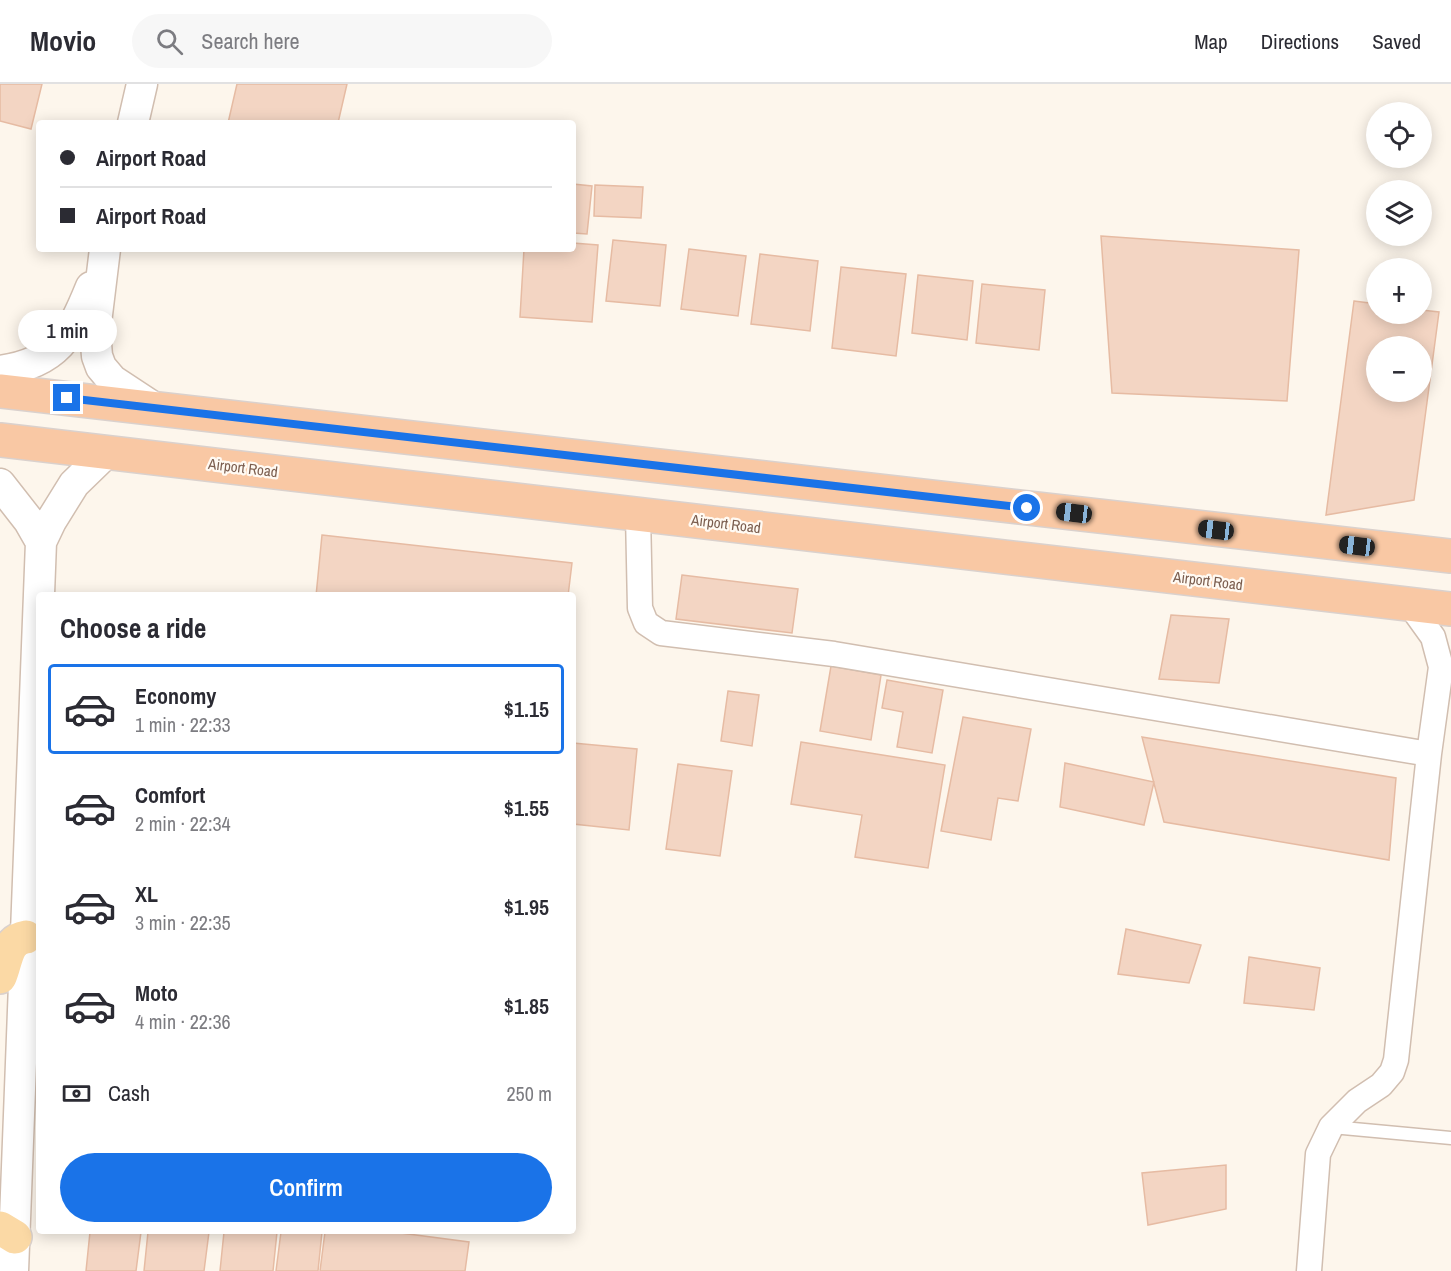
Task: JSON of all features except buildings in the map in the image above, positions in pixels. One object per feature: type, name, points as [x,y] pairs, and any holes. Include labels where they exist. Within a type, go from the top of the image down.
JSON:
[{"type":"highway","points":[[0,391],[1451,556]]},
{"type":"highway","name":"Airport Road","points":[[0,440],[1451,609]]},
{"type":"main road","points":[[0,977],[12,943],[19,938],[26,937]]},
{"type":"street","points":[[134,120],[142,84]]},
{"type":"street","points":[[0,371],[27,365],[40,359],[55,349],[67,336],[77,321],[104,253]]},
{"type":"street","points":[[104,253],[95,331],[97,356],[101,367],[112,380],[156,409]]},
{"type":"street","points":[[39,592],[41,542],[56,511],[74,484],[107,452]]},
{"type":"street","points":[[0,484],[29,521],[41,542]]},
{"type":"street","points":[[638,514],[640,608],[646,623],[661,633],[834,654],[1429,754]]},
{"type":"street","points":[[1309,1271],[1318,1154],[1331,1127],[1357,1101],[1381,1085],[1392,1072],[1396,1060],[1429,754],[1446,660],[1410,605]]},
{"type":"street","points":[[13,1271],[8,1233],[26,937],[36,674]]},
{"type":"lane","points":[[1331,1127],[1451,1138]]},
{"type":"route","points":[[67,398],[1027,508]]}]
